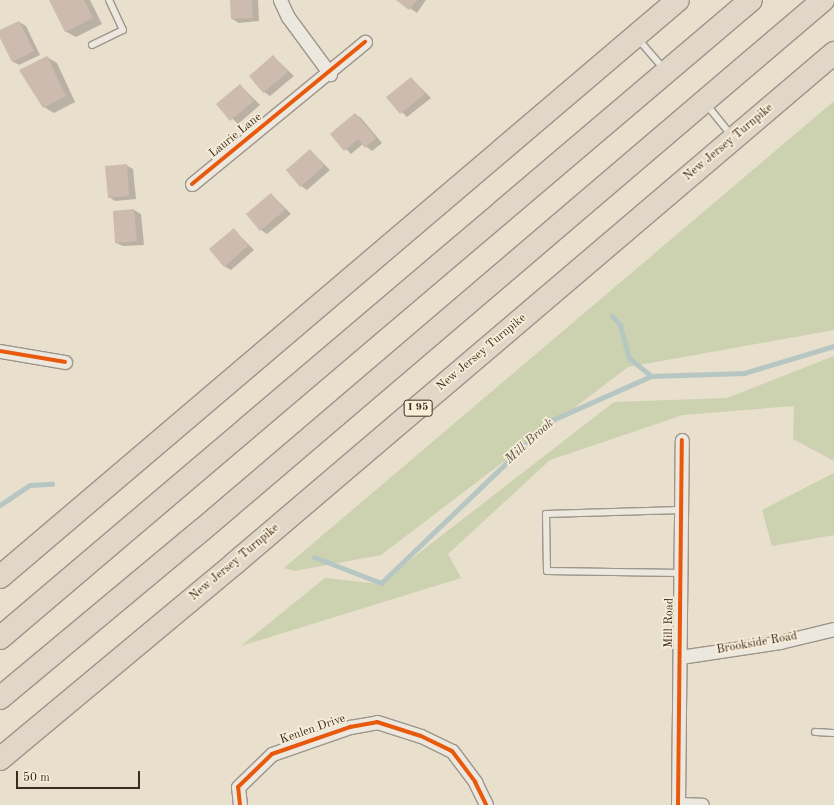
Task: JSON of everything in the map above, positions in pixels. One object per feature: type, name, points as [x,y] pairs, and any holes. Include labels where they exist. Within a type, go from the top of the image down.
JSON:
[{"type":"highway","points":[[0,577],[678,0]]},
{"type":"highway","points":[[0,638],[751,0]]},
{"type":"highway","points":[[0,698],[203,529],[823,0]]},
{"type":"highway","name":"New Jersey Turnpike","points":[[0,759],[108,672],[834,53]]},
{"type":"street","points":[[280,0],[288,17],[330,74]]},
{"type":"street","name":"Laurie Lane","points":[[192,184],[330,74],[365,42]]},
{"type":"street","points":[[0,351],[65,362]]},
{"type":"street","name":"Mill Road","points":[[678,804],[682,440]]},
{"type":"street","name":"Brookside Road","points":[[680,657],[780,642],[834,630]]},
{"type":"street","name":"Kenlen Drive","points":[[240,805],[238,787],[272,754],[350,727],[377,722],[421,736],[452,751],[475,782],[486,805]]},
{"type":"street","points":[[678,804],[702,805]]},
{"type":"lane","points":[[92,45],[123,30],[109,0]]},
{"type":"lane","points":[[636,36],[666,72]]},
{"type":"lane","points":[[704,102],[734,138]]},
{"type":"lane","points":[[681,510],[546,514],[547,571],[681,573]]},
{"type":"lane","points":[[815,732],[834,733]]},
{"type":"green space","points":[[834,101],[834,330],[628,367],[381,555],[294,571],[284,568]]},
{"type":"green space","points":[[834,356],[834,461],[793,439],[794,406],[683,415],[550,460],[448,554],[461,578],[241,646],[325,578],[379,584],[614,402],[727,398]]},
{"type":"green space","points":[[834,473],[834,535],[772,546],[762,510]]},
{"type":"building","points":[[49,0],[84,0],[93,18],[65,32]]},
{"type":"building","points":[[230,0],[252,0],[253,18],[231,19]]},
{"type":"building","points":[[396,0],[417,0],[409,10]]},
{"type":"building","points":[[19,21],[34,51],[12,62],[0,38],[0,30]]},
{"type":"building","points":[[273,55],[288,72],[263,93],[249,76]]},
{"type":"building","points":[[47,56],[66,96],[43,108],[19,70]]},
{"type":"building","points":[[411,77],[425,94],[400,114],[386,97]]},
{"type":"building","points":[[240,84],[254,101],[230,121],[216,104]]},
{"type":"building","points":[[355,113],[376,138],[365,148],[358,139],[344,151],[330,134]]},
{"type":"building","points":[[310,149],[324,166],[300,187],[286,170]]},
{"type":"building","points":[[127,164],[129,196],[108,198],[105,166]]},
{"type":"building","points":[[271,193],[285,210],[260,231],[246,214]]},
{"type":"building","points":[[134,209],[137,241],[115,243],[113,211]]},
{"type":"building","points":[[234,228],[248,246],[224,267],[209,249]]},
{"type":"waterway","points":[[612,316],[620,325],[629,358],[651,376]]},
{"type":"waterway","name":"Mill Brook","points":[[314,557],[381,583],[550,421],[651,376],[744,373],[834,346]]},
{"type":"waterway","name":"Mill Brook","points":[[0,505],[30,485],[52,484]]},
{"type":"cycle path","points":[[192,184],[365,42]]},
{"type":"cycle path","points":[[0,351],[65,362]]},
{"type":"cycle path","points":[[678,805],[682,440]]},
{"type":"cycle path","points":[[240,805],[238,787],[272,754],[350,727],[377,722],[421,736],[452,751],[475,782],[486,805]]}]
